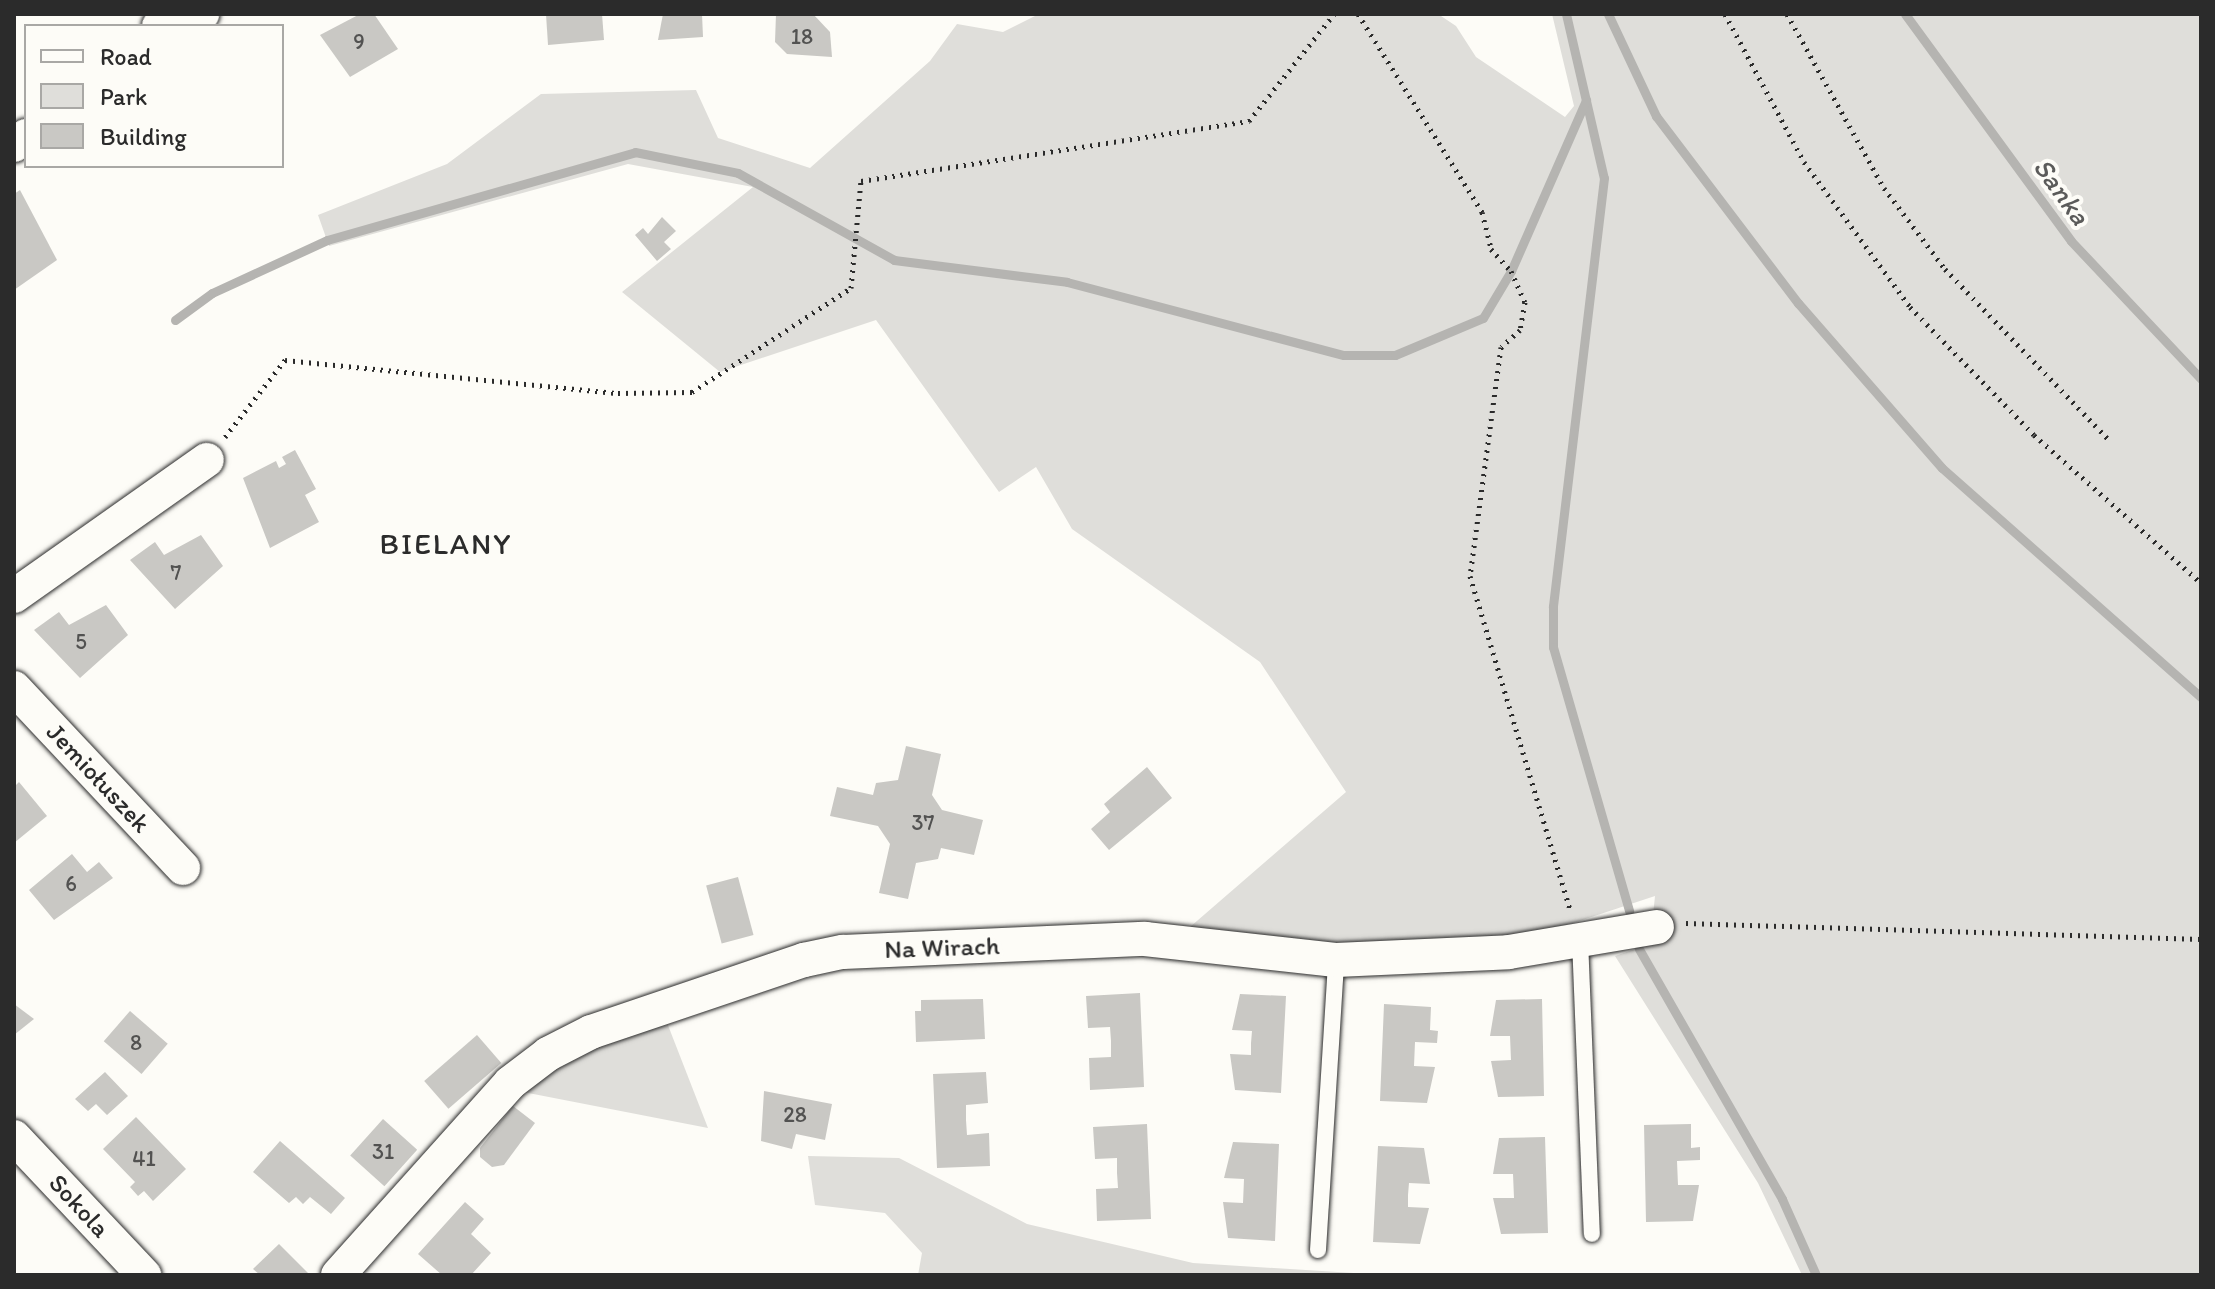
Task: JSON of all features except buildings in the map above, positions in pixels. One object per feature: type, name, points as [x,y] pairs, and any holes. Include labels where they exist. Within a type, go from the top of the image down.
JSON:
[{"type":"street","points":[[159,21],[202,14]]},
{"type":"street","points":[[14,596],[207,460]]},
{"type":"street","name":"Jemiołuszek","points":[[14,688],[183,868]]},
{"type":"street","name":"Na Wirach","points":[[352,1271],[510,1083],[548,1054],[591,1032],[804,960],[843,952],[1145,939],[1336,960],[1509,952],[1657,927]]},
{"type":"street","name":"Sokola","points":[[14,1137],[144,1275]]},
{"type":"lane","points":[[1580,940],[1592,1234]]},
{"type":"lane","points":[[1318,1250],[1336,960]]},
{"type":"path","points":[[207,460],[285,360],[618,393],[692,392],[851,288],[861,181],[1249,121],[1334,14]]},
{"type":"path","points":[[1358,14],[1482,212],[1491,249],[1525,302],[1520,330],[1501,347],[1470,576],[1580,940]]},
{"type":"path","points":[[1725,14],[1804,162],[1910,307],[2034,435],[2201,583]]},
{"type":"path","points":[[1787,14],[1884,188],[1927,246],[2108,439]]},
{"type":"path","points":[[1657,927],[1715,919],[2201,939]]},
{"type":"green space","points":[[1039,14],[1438,14],[1456,26],[1476,57],[1565,117],[1574,106],[1552,14],[2201,14],[2201,1275],[1802,1275],[1758,1183],[1615,956],[1650,944],[1655,896],[1507,945],[1360,948],[1190,927],[1346,792],[1260,662],[1072,529],[1036,467],[999,492],[876,320],[720,372],[622,292],[753,187],[628,164],[329,246],[318,215],[447,164],[541,94],[696,90],[718,138],[810,168],[930,61],[957,24],[1003,32]]},
{"type":"green space","points":[[664,1015],[708,1128],[518,1091],[553,1062]]},
{"type":"green space","points":[[808,1156],[899,1158],[1027,1224],[1193,1263],[1386,1275],[918,1275],[922,1253],[885,1213],[815,1205]]},
{"type":"waterway","points":[[1566,14],[1604,178],[1553,607],[1553,647],[1629,911]]},
{"type":"waterway","points":[[1608,14],[1656,116],[1798,303],[1942,468],[2201,697]]},
{"type":"waterway","name":"Sanka","points":[[1905,14],[2071,241],[2201,379]]},
{"type":"waterway","points":[[175,320],[212,293],[327,240],[635,152],[738,173],[894,260],[1067,282],[1344,355],[1395,355],[1483,318],[1511,271],[1586,100]]},
{"type":"waterway","points":[[1639,949],[1782,1199],[1816,1275]]},
{"type":"district","name":"BIELANY","points":[[446,544]]}]
